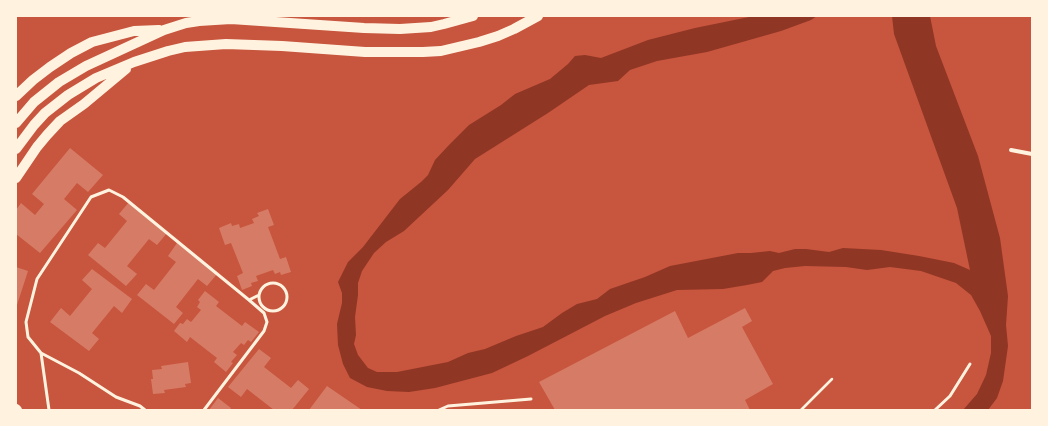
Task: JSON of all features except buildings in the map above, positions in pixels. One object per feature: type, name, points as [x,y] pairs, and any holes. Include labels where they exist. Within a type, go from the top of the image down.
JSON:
[{"type":"main road","points":[[16,123],[34,102],[59,82],[86,66],[175,26],[199,21],[231,19],[400,29],[431,27],[473,16]]},
{"type":"main road","points":[[16,149],[38,121],[68,95],[96,78],[134,62],[162,53],[185,48],[226,44],[282,46],[365,52],[423,52],[479,42],[514,29],[538,16]]},
{"type":"main road","points":[[16,96],[50,67],[71,53],[92,42],[134,31],[164,30]]},
{"type":"main road","points":[[16,178],[37,147],[60,121],[84,104],[134,62]]},
{"type":"street","points":[[1011,150],[1032,154]]},
{"type":"lane","points":[[146,410],[140,406],[116,397],[79,373],[41,353],[28,337],[26,322],[37,279],[91,197],[109,190],[123,197],[264,313],[267,322],[264,331],[204,410]]},
{"type":"lane","points":[[268,284],[279,284],[286,292],[287,298],[285,303],[282,308],[277,311],[266,309],[261,305],[259,300],[260,290],[268,284]]},
{"type":"lane","points":[[249,300],[259,295]]},
{"type":"lane","points":[[264,313],[266,309]]},
{"type":"lane","points":[[41,353],[49,410]]},
{"type":"lane","points":[[935,410],[950,396],[970,364]]},
{"type":"lane","points":[[439,410],[448,406],[531,398]]},
{"type":"path","points":[[801,410],[832,379]]},
{"type":"shaded area","points":[[754,16],[817,16],[811,20],[781,31],[707,52],[657,61],[630,70],[618,81],[589,85],[475,159],[448,190],[404,231],[386,242],[374,253],[362,271],[358,283],[355,317],[356,335],[354,344],[358,355],[368,368],[377,372],[397,372],[448,362],[468,353],[485,349],[543,327],[577,304],[597,299],[610,289],[645,277],[670,266],[738,253],[770,251],[779,253],[795,249],[829,252],[843,248],[881,250],[954,263],[970,270],[957,208],[894,34],[892,16],[930,16],[936,46],[978,156],[1000,238],[1008,296],[1006,325],[1008,346],[1003,381],[997,398],[988,410],[963,410],[977,394],[986,375],[991,353],[991,336],[971,295],[956,283],[921,271],[890,267],[867,270],[846,267],[805,266],[785,268],[773,271],[762,282],[723,289],[677,290],[636,303],[605,316],[492,373],[435,388],[409,392],[387,391],[367,387],[350,378],[343,364],[338,345],[337,324],[342,303],[342,293],[338,282],[348,262],[363,247],[400,199],[428,175],[435,160],[469,125],[501,105],[515,94],[550,79],[575,56],[585,55],[601,58],[648,40],[695,28]]}]
